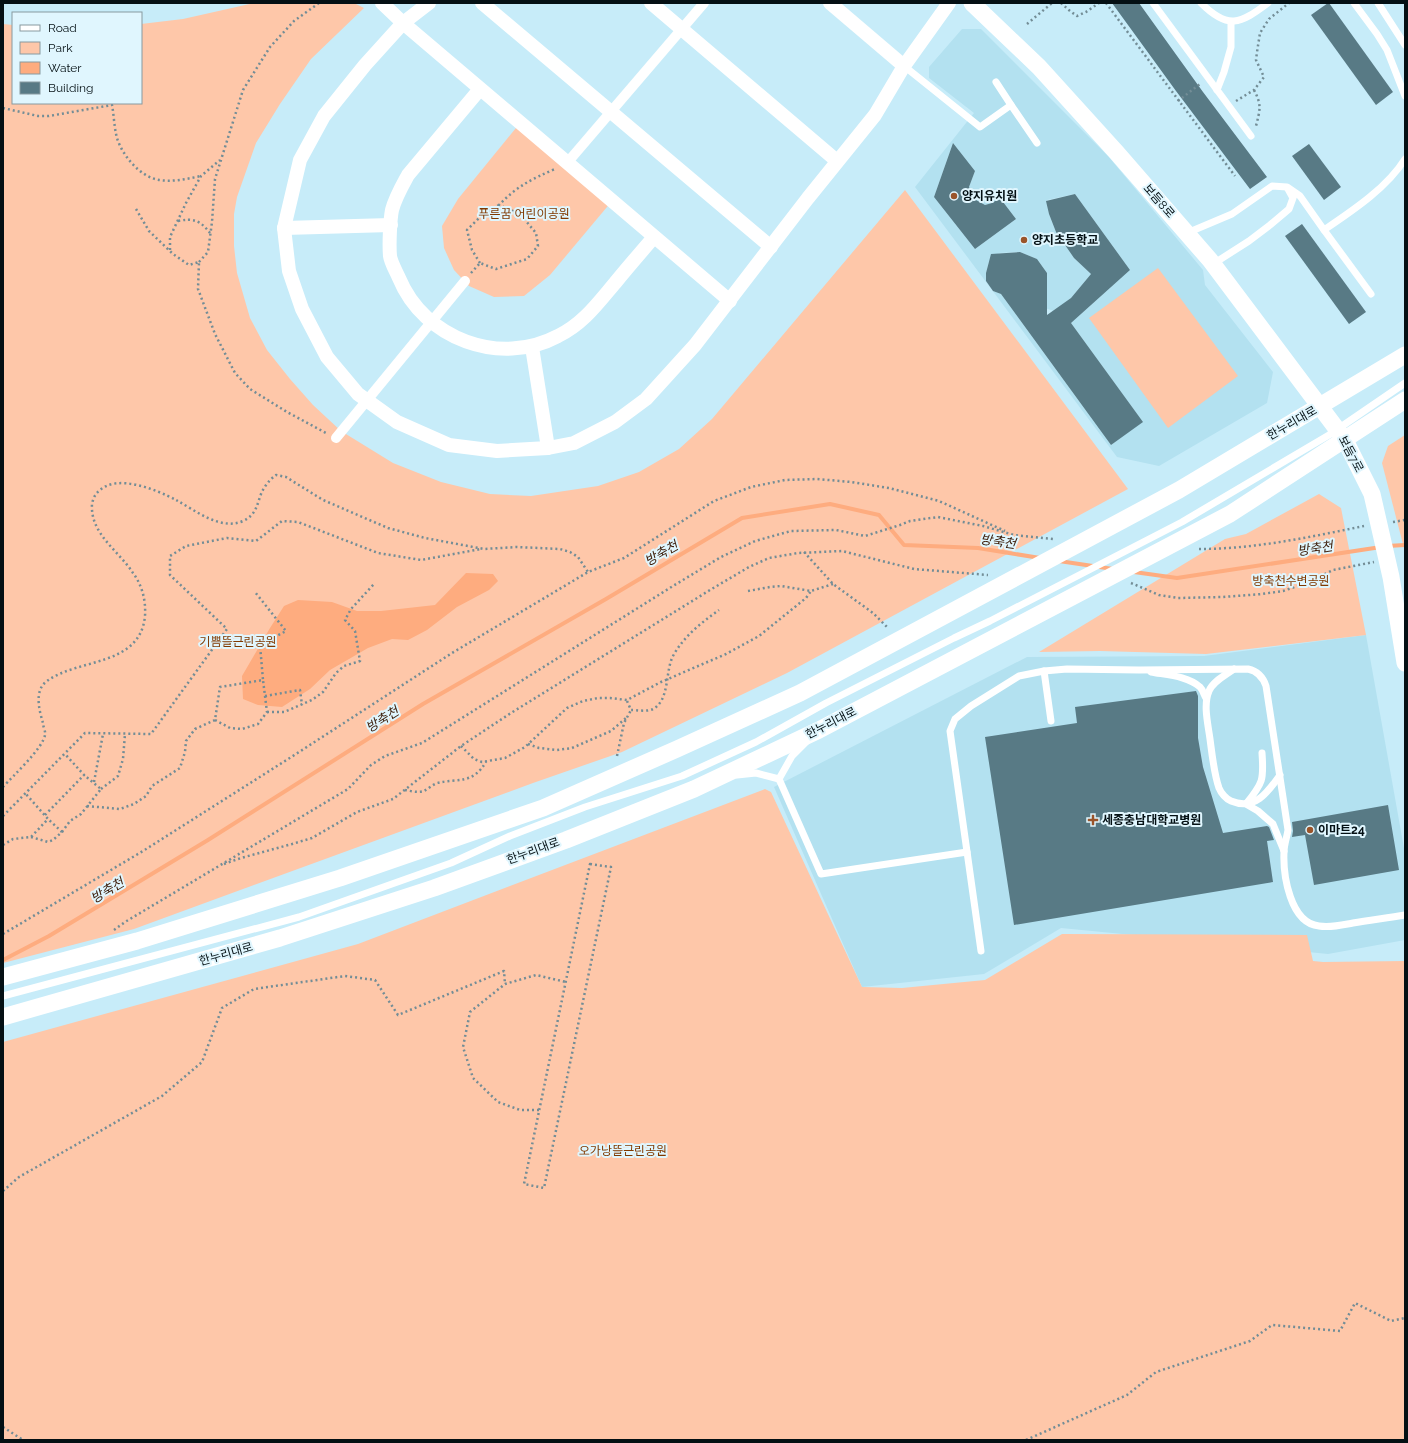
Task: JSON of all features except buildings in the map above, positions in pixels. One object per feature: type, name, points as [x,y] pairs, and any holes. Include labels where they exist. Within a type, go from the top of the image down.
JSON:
[{"type":"street","points":[[382,3],[480,89],[730,301]]},
{"type":"street","points":[[429,3],[403,23],[365,65],[324,116],[300,160],[284,228],[289,271],[302,309],[327,357],[358,394],[397,422],[449,445],[496,451],[548,448],[574,443],[615,422],[646,400],[695,345],[874,115],[904,66],[949,3]]},
{"type":"street","points":[[482,3],[771,247]]},
{"type":"street","points":[[651,3],[837,161]]},
{"type":"street","points":[[567,163],[704,3]]},
{"type":"street","points":[[830,3],[904,66]]},
{"type":"street","name":"보듬8로","points":[[972,3],[1039,67],[1187,233],[1213,264],[1324,411]]},
{"type":"street","points":[[480,89],[408,175],[400,190],[392,211],[390,257],[404,290],[416,308],[431,322],[472,344],[499,349],[532,347],[559,336],[588,316],[654,236]]},
{"type":"street","points":[[284,228],[391,225]]},
{"type":"street","points":[[336,438],[464,281]]},
{"type":"street","points":[[532,347],[548,448]]},
{"type":"street","name":"한누리대로","points":[[3,977],[136,941],[340,878],[544,808],[677,750],[800,693],[1179,490],[1324,411],[1405,355]]},
{"type":"street","points":[[1346,440],[1405,400]]},
{"type":"street","name":"보듬7로","points":[[1324,411],[1346,440],[1372,494],[1391,577],[1405,663]]},
{"type":"street","name":"한누리대로","points":[[3,1017],[280,938],[434,888],[566,840],[694,789],[819,730],[1230,514],[1346,440]]},
{"type":"lane","points":[[1153,3],[1251,136]]},
{"type":"lane","points":[[1201,3],[1211,13],[1220,19],[1231,23],[1251,16],[1268,3]]},
{"type":"lane","points":[[1354,3],[1387,50],[1405,96]]},
{"type":"lane","points":[[1378,3],[1405,45]]},
{"type":"lane","points":[[1217,90],[1231,47],[1231,23]]},
{"type":"lane","points":[[904,66],[980,127],[1011,105]]},
{"type":"lane","points":[[996,82],[1037,143]]},
{"type":"lane","points":[[1324,230],[1358,207],[1399,169],[1405,159]]},
{"type":"lane","points":[[1187,233],[1232,214],[1272,186],[1287,187],[1300,196],[1371,294]]},
{"type":"lane","points":[[1213,264],[1249,241],[1289,209],[1293,198],[1287,187]]},
{"type":"lane","points":[[3,996],[299,917],[451,862],[510,836],[585,807],[682,776],[756,742],[826,703],[990,621],[1182,522],[1329,435],[1405,384]]},
{"type":"lane","points":[[981,951],[950,731],[955,719],[971,706],[1019,676],[1044,671],[1068,669],[1139,670],[1248,668],[1254,670],[1264,680],[1266,686],[1288,830],[1284,852],[1286,876],[1290,896],[1299,914],[1310,924],[1319,926],[1333,926],[1405,915]]},
{"type":"lane","points":[[1206,698],[1210,688],[1217,681],[1235,669]]},
{"type":"lane","points":[[1139,670],[1191,681],[1201,688],[1206,698],[1212,755],[1219,789],[1227,799],[1236,803],[1246,804],[1258,810],[1273,824],[1284,852]]},
{"type":"lane","points":[[1044,671],[1051,721]]},
{"type":"lane","points":[[779,779],[792,756],[819,730]]},
{"type":"lane","points":[[1246,804],[1256,792],[1262,781],[1264,773],[1262,753]]},
{"type":"lane","points":[[720,776],[756,773],[779,779]]},
{"type":"lane","points":[[1246,804],[1261,798],[1270,790],[1280,775]]},
{"type":"lane","points":[[779,779],[821,874],[967,852]]},
{"type":"path","points":[[136,209],[149,231],[170,251],[189,265],[199,262],[208,252],[215,179],[243,90],[270,47],[294,21],[319,3]]},
{"type":"path","points":[[1027,24],[1052,3]]},
{"type":"path","points":[[1061,3],[1070,12],[1077,16],[1099,3]]},
{"type":"path","points":[[1106,3],[1235,176]]},
{"type":"path","points":[[1229,106],[1254,90],[1264,76],[1256,60],[1260,33],[1269,19],[1289,3]]},
{"type":"path","points":[[1178,100],[1208,78]]},
{"type":"path","points":[[1251,136],[1256,134],[1256,125],[1260,108],[1259,99],[1254,90]]},
{"type":"path","points":[[3,108],[38,116],[49,116],[112,104],[117,139],[125,155],[138,170],[157,180],[181,180],[201,176]]},
{"type":"path","points":[[170,251],[170,237],[186,203],[201,176],[221,159]]},
{"type":"path","points":[[499,205],[520,214],[536,233],[538,246],[527,259],[496,269],[480,263],[472,250],[467,230],[483,214],[499,205],[511,192],[530,180],[567,163]]},
{"type":"path","points":[[178,221],[189,219],[203,224],[210,233]]},
{"type":"path","points":[[199,262],[198,289],[215,334],[235,373],[250,389],[287,412],[336,438]]},
{"type":"path","points":[[464,281],[480,263]]},
{"type":"path","points":[[3,787],[41,743],[46,734],[38,700],[40,690],[46,682],[67,671],[107,660],[124,651],[133,644],[140,632],[145,617],[145,600],[142,588],[126,563],[112,549],[99,532],[92,510],[93,499],[99,490],[109,485],[120,482],[140,486],[174,499],[208,518],[222,523],[232,523],[243,521],[253,514],[259,505],[261,493],[269,480],[276,475],[286,477],[324,500],[388,528],[425,538],[484,549]]},
{"type":"path","points":[[3,934],[143,851],[452,653],[588,572],[624,558],[714,501],[751,487],[785,480],[816,479],[850,482],[889,488],[939,501],[1014,535]]},
{"type":"path","points":[[3,816],[85,733],[151,734],[227,629],[170,574],[170,556],[186,546],[227,538],[256,541],[282,521],[298,522],[378,553],[421,560],[484,549],[517,547],[560,549],[570,552],[578,558],[588,572]]},
{"type":"path","points":[[113,931],[125,922],[348,788],[371,765],[385,756],[422,743],[673,586],[721,558],[755,541],[791,531],[836,530],[865,536],[900,525]]},
{"type":"path","points":[[218,866],[312,838],[357,812],[393,799],[462,746],[634,636],[749,567],[769,558],[804,552],[842,551],[914,569],[995,575]]},
{"type":"path","points":[[804,552],[833,584],[873,613],[888,628]]},
{"type":"path","points":[[1126,582],[1159,595],[1178,598],[1262,594],[1283,591],[1309,582],[1333,570],[1380,561]]},
{"type":"path","points":[[267,712],[284,712],[302,705],[323,692],[336,673],[344,666],[360,661],[355,631],[345,620],[352,609],[374,584]]},
{"type":"path","points":[[748,592],[780,586],[811,591],[833,584]]},
{"type":"path","points":[[462,746],[474,760],[486,762],[504,758],[525,747],[568,708],[598,698],[627,700],[667,679],[712,660],[755,638],[806,598],[811,591]]},
{"type":"path","points":[[255,592],[286,631],[260,645],[265,706],[267,712]]},
{"type":"path","points":[[631,710],[652,710],[659,704],[666,691],[669,665],[674,654],[689,634],[699,624],[719,610]]},
{"type":"path","points":[[215,720],[220,687],[263,680]]},
{"type":"path","points":[[264,696],[300,690],[302,705]]},
{"type":"path","points":[[627,700],[631,710]]},
{"type":"path","points":[[617,756],[622,729],[631,710]]},
{"type":"path","points":[[215,720],[230,728],[242,729],[258,724],[267,712]]},
{"type":"path","points":[[528,744],[539,748],[557,750],[572,748],[611,731],[626,718]]},
{"type":"path","points":[[87,806],[120,809],[134,804],[146,796],[152,786],[180,768],[185,752],[186,741],[195,729],[215,720]]},
{"type":"path","points":[[94,783],[103,734]]},
{"type":"path","points":[[3,845],[13,839],[31,837],[48,842],[53,840],[62,832],[70,821],[81,814],[101,789],[118,776],[123,759],[124,734]]},
{"type":"path","points":[[65,754],[101,789]]},
{"type":"path","points":[[405,790],[416,792],[423,791],[435,784],[465,780],[474,775],[486,762]]},
{"type":"path","points":[[45,815],[84,774]]},
{"type":"path","points":[[25,793],[48,819],[62,832]]},
{"type":"path","points":[[31,837],[48,819]]},
{"type":"path","points":[[590,864],[611,867],[544,1188],[524,1184],[566,982],[590,864]]},
{"type":"path","points":[[3,1191],[19,1177],[162,1096],[202,1062],[222,1008],[254,989],[345,976],[375,980],[398,1015],[504,971],[505,984]]},
{"type":"path","points":[[539,1110],[520,1110],[498,1102],[473,1078],[463,1047],[470,1012],[505,984],[536,975],[566,982]]},
{"type":"path","points":[[1026,1440],[1127,1395],[1156,1372],[1250,1341],[1272,1325],[1340,1331],[1355,1304],[1391,1321],[1405,1318]]},
{"type":"path","points":[[3,1427],[23,1440]]},
{"type":"shaded area","name":"양지초등학교","points":[[962,29],[981,29],[1108,156],[1203,270],[1205,285],[1273,372],[1267,403],[1159,466],[1117,457],[915,187],[974,113],[929,78],[929,67]],"holes":[[[953,143],[975,171],[969,187],[976,200],[985,205],[1000,198],[1016,219],[975,249],[934,197]],[[1075,194],[1130,270],[1071,323],[1142,421],[1111,445],[1001,294],[993,291],[986,281],[986,273],[989,262],[999,253],[1020,252],[1037,259],[1047,273],[1047,296],[1042,307],[1054,311],[1071,298],[1091,274],[1074,258],[1056,232],[1049,214],[1047,200]]]},
{"type":"shaded area","name":"세종충남대학교병원","points":[[1366,635],[1405,854],[1405,940],[1328,954],[1061,928],[984,974],[862,987],[774,787],[1027,657],[1204,656]]},
{"type":"green space","name":"기쁨뜰근린공원","points":[[254,3],[354,3],[364,8],[311,59],[280,104],[256,143],[237,197],[234,214],[234,246],[237,273],[250,318],[267,350],[313,405],[341,431],[393,463],[441,482],[490,494],[531,496],[598,486],[639,472],[679,449],[712,419],[905,190],[1128,489],[787,673],[622,752],[533,783],[134,929],[3,963],[3,24],[12,25],[12,104],[142,104],[142,24],[183,19]]},
{"type":"green space","name":"푸른꿈 어린이공원","points":[[520,123],[612,201],[550,275],[524,296],[494,297],[469,286],[454,270],[444,248],[442,226],[458,199]]},
{"type":"green space","points":[[1158,268],[1238,376],[1168,428],[1089,318]]},
{"type":"green space","points":[[1405,435],[1405,552],[1382,463],[1388,446]]},
{"type":"green space","name":"방축천수변공원","points":[[1319,494],[1341,508],[1366,635],[1206,654],[1100,651],[1039,652],[1225,539],[1246,534]]},
{"type":"green space","name":"오가낭뜰근린공원","points":[[765,789],[771,792],[862,987],[902,988],[985,980],[1062,934],[1307,935],[1313,961],[1405,961],[1405,1440],[3,1440],[3,1042],[358,944]]},
{"type":"water","points":[[466,573],[493,574],[498,581],[489,590],[457,607],[427,630],[408,640],[392,639],[368,648],[330,670],[310,689],[282,707],[258,705],[243,699],[242,676],[284,606],[298,600],[332,602],[357,611],[381,611],[435,605]]},
{"type":"waterway","name":"방축천","points":[[3,960],[49,936],[208,840],[423,704],[606,599],[742,518],[830,504],[879,515],[904,545],[978,548],[1040,558]]},
{"type":"waterway","name":"방축천","points":[[1387,546],[1405,545]]},
{"type":"waterway","name":"방축천","points":[[1134,572],[1177,578],[1381,547]]},
{"type":"waterway","name":"방축천","points":[[1059,561],[1113,569]]},
{"type":"place","name":"양지유치원","points":[[954,196]]},
{"type":"place","name":"양지초등학교","points":[[1024,240]]},
{"type":"place","name":"세종충남대학교병원","points":[[1093,820]]},
{"type":"place","name":"이마트24","points":[[1310,830]]}]
